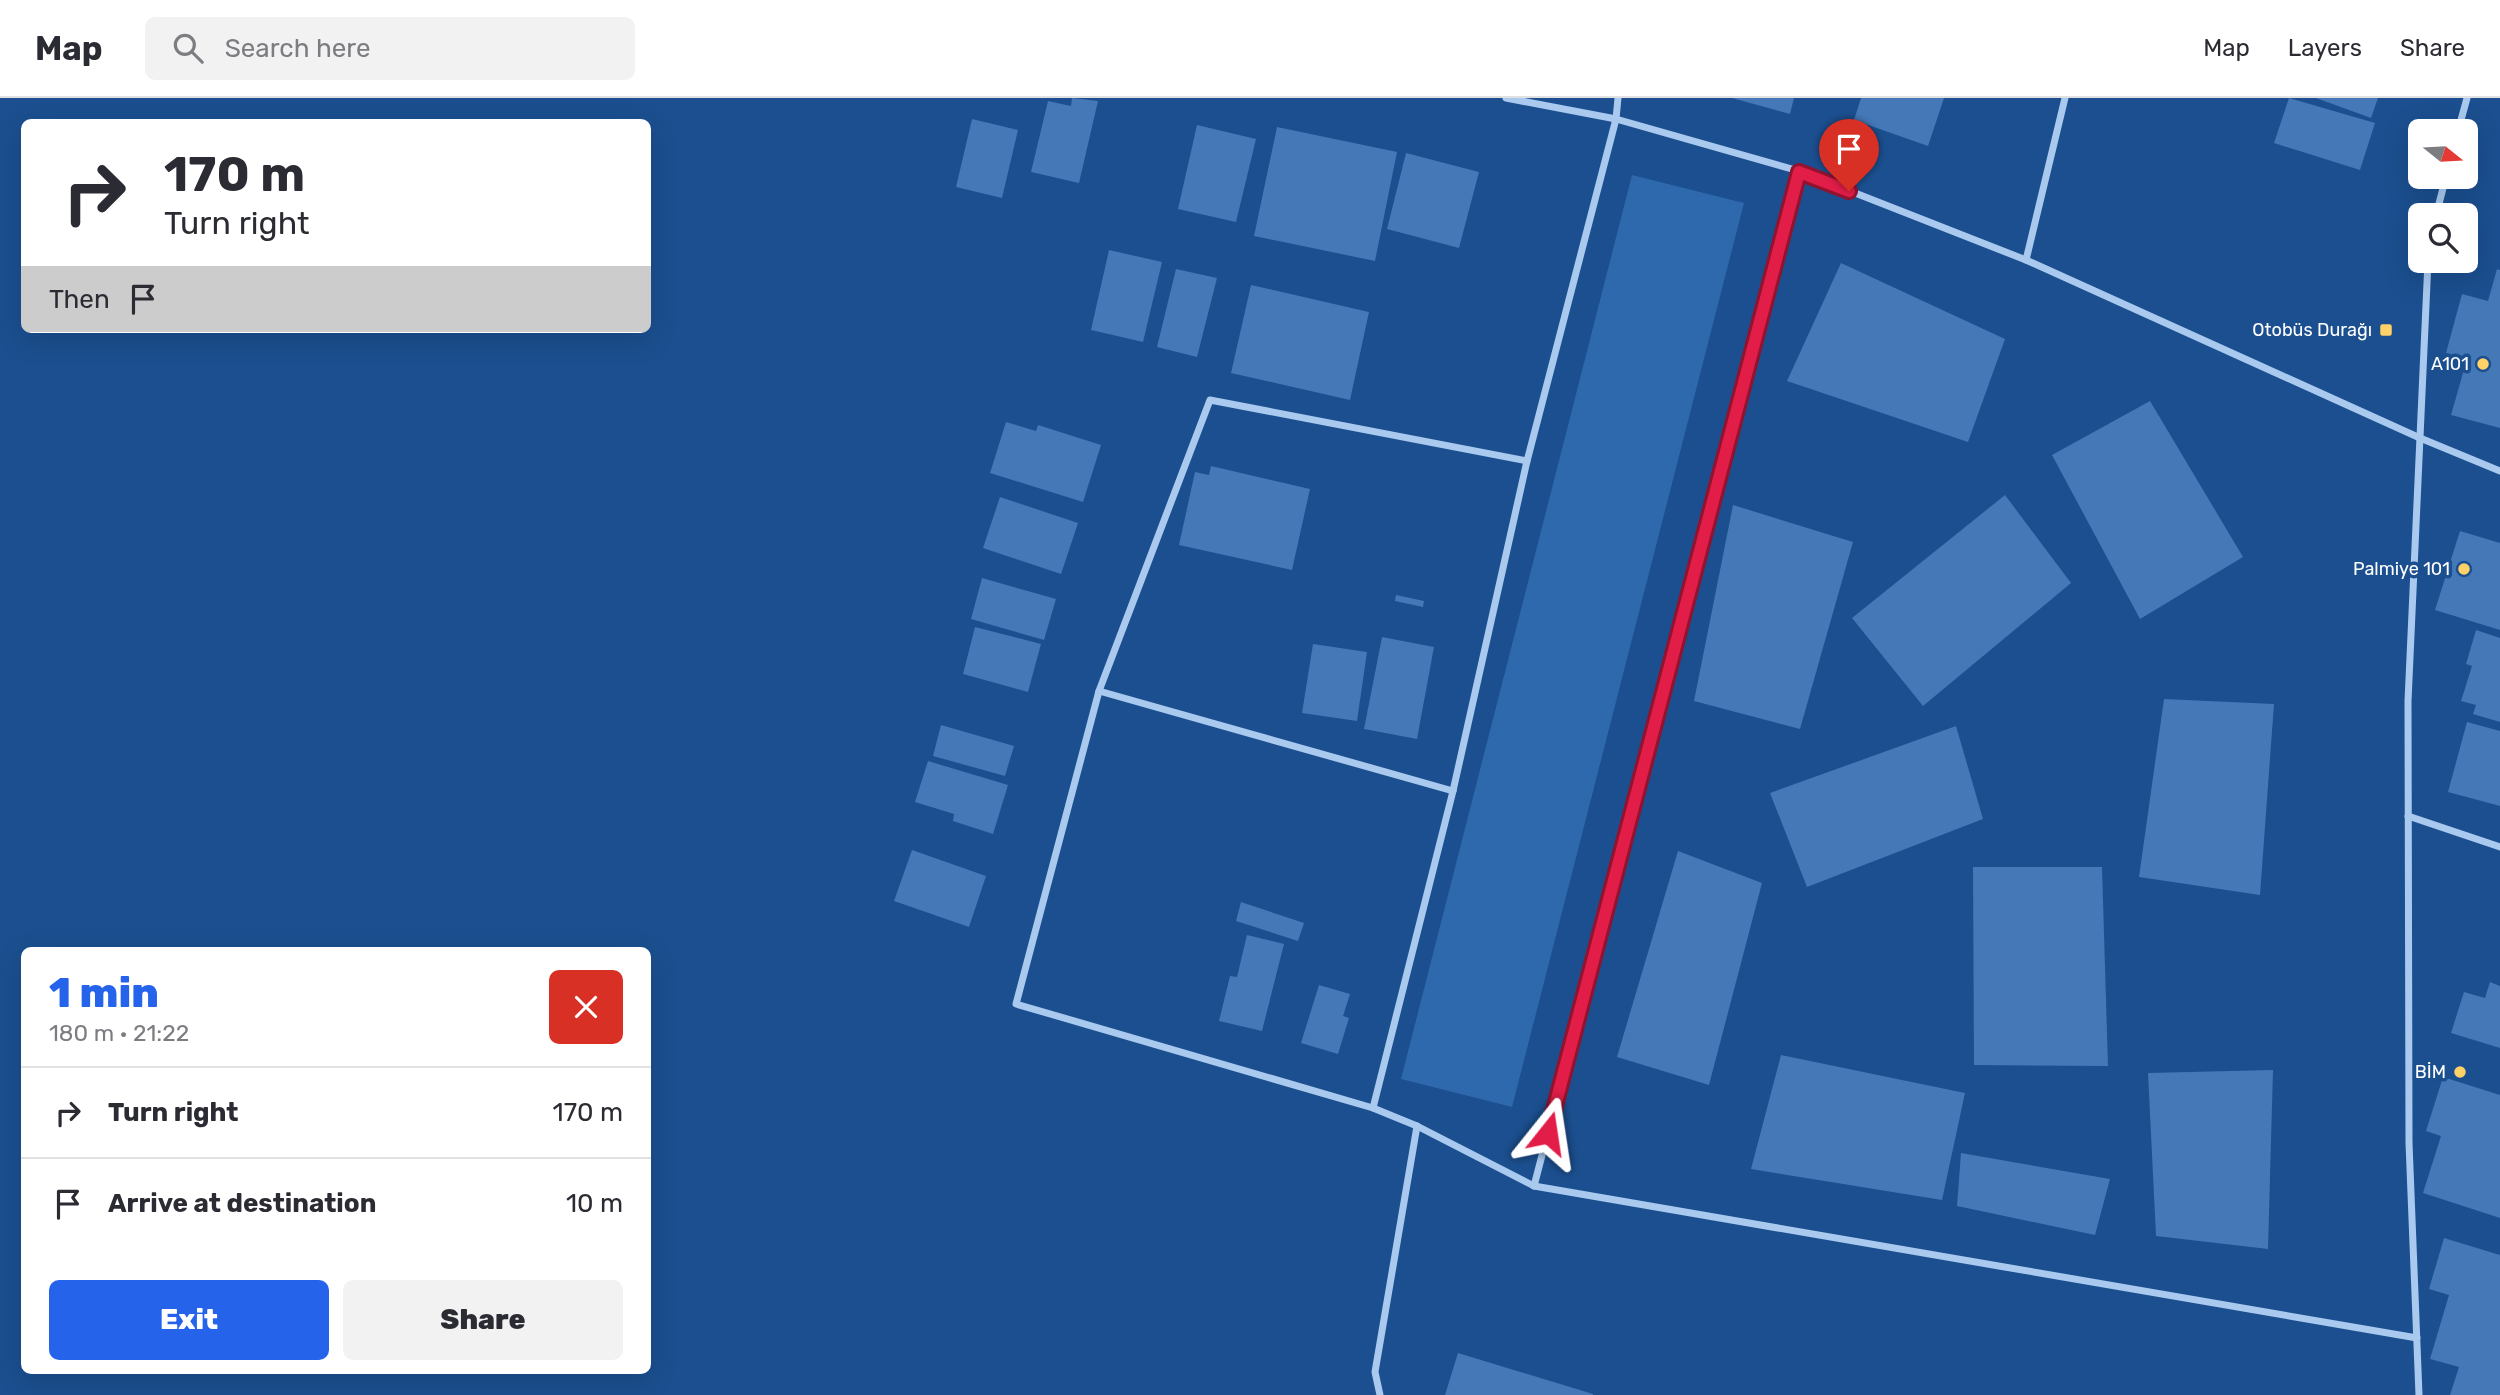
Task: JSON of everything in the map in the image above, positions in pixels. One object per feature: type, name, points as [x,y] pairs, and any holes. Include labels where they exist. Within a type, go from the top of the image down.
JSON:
[{"type":"street","points":[[1506,98],[1616,119],[1799,172],[2026,260],[2420,438],[2500,471]]},
{"type":"street","points":[[1373,1108],[1453,791],[1527,461],[1616,119],[1618,98]]},
{"type":"street","points":[[2026,260],[2065,98]]},
{"type":"street","points":[[2461,119],[2467,98]]},
{"type":"street","points":[[1534,1186],[1799,172]]},
{"type":"street","points":[[2419,1395],[2409,1143],[2408,701],[2427,273]]},
{"type":"street","points":[[1527,461],[1210,400],[1099,691],[1016,1004],[1373,1108],[1417,1126],[1534,1186],[2417,1338]]},
{"type":"street","points":[[1099,691],[1453,791]]},
{"type":"street","points":[[2408,816],[2500,847]]},
{"type":"street","points":[[1380,1395],[1375,1372],[1417,1126]]},
{"type":"shaded area","points":[[1632,175],[1744,203],[1512,1107],[1401,1079]]},
{"type":"building","points":[[1072,98],[1098,101],[1079,183],[1031,172],[1048,101],[1071,106]]},
{"type":"building","points":[[1732,98],[1794,98],[1790,114]]},
{"type":"building","points":[[1861,98],[1944,98],[1928,146],[1854,120]]},
{"type":"building","points":[[2289,98],[2375,123],[2360,170],[2274,143]]},
{"type":"building","points":[[2316,98],[2378,98],[2371,118]]},
{"type":"building","points":[[972,119],[1018,130],[1002,198],[956,187]]},
{"type":"building","points":[[1197,125],[1256,139],[1236,222],[1178,209]]},
{"type":"building","points":[[1277,127],[1397,152],[1375,261],[1254,236]]},
{"type":"building","points":[[1406,153],[1479,172],[1459,248],[1387,229]]},
{"type":"building","points":[[1109,250],[1162,262],[1143,342],[1091,330]]},
{"type":"building","points":[[1841,263],[2005,339],[1968,442],[1787,381]]},
{"type":"building","points":[[1176,269],[1217,278],[1197,357],[1157,347]]},
{"type":"building","points":[[2497,269],[2500,270],[2500,428],[2451,415],[2467,359],[2446,353],[2462,294],[2488,301]]},
{"type":"building","points":[[1251,285],[1369,312],[1350,400],[1231,373]]},
{"type":"building","points":[[2150,401],[2243,557],[2140,619],[2052,455]]},
{"type":"building","points":[[1006,422],[1036,431],[1038,425],[1101,445],[1083,502],[990,473]]},
{"type":"building","points":[[1211,466],[1310,489],[1292,570],[1179,545],[1195,472],[1209,475]]},
{"type":"building","points":[[2005,495],[2071,583],[1923,706],[1852,618]]},
{"type":"building","points":[[1000,497],[1078,523],[1061,574],[983,548]]},
{"type":"building","points":[[1733,505],[1853,542],[1800,729],[1694,701]]},
{"type":"building","points":[[2460,531],[2500,543],[2500,630],[2435,610]]},
{"type":"building","points":[[982,578],[1056,599],[1044,640],[971,619]]},
{"type":"building","points":[[1396,595],[1424,601],[1423,607],[1395,601]]},
{"type":"building","points":[[975,627],[1041,644],[1028,692],[963,674]]},
{"type":"building","points":[[2476,630],[2500,638],[2500,722],[2473,714],[2476,705],[2461,701],[2472,666],[2466,664]]},
{"type":"building","points":[[1382,637],[1434,647],[1417,739],[1364,729]]},
{"type":"building","points":[[1313,644],[1367,652],[1357,721],[1302,713]]},
{"type":"building","points":[[2164,699],[2274,704],[2260,895],[2139,877]]},
{"type":"building","points":[[2467,722],[2500,731],[2500,806],[2448,792]]},
{"type":"building","points":[[941,725],[1014,746],[1005,776],[933,756]]},
{"type":"building","points":[[1956,726],[1983,819],[1807,887],[1770,793]]},
{"type":"building","points":[[928,761],[1008,785],[993,834],[953,821],[954,814],[915,802]]},
{"type":"building","points":[[912,850],[986,876],[969,927],[894,901]]},
{"type":"building","points":[[1678,851],[1762,883],[1709,1085],[1617,1057]]},
{"type":"building","points":[[1973,867],[2102,867],[2108,1066],[1974,1065]]},
{"type":"building","points":[[1241,902],[1304,923],[1298,941],[1236,921]]},
{"type":"building","points":[[1247,935],[1284,944],[1262,1031],[1219,1021],[1230,976],[1237,977]]},
{"type":"building","points":[[2490,982],[2500,986],[2500,1048],[2451,1033],[2464,992],[2485,998]]},
{"type":"building","points":[[1319,985],[1350,994],[1343,1016],[1349,1018],[1338,1054],[1301,1043]]},
{"type":"building","points":[[1781,1055],[1965,1093],[1942,1200],[1751,1169]]},
{"type":"building","points":[[2273,1070],[2268,1249],[2156,1236],[2148,1073]]},
{"type":"building","points":[[2443,1077],[2500,1095],[2500,1218],[2423,1193],[2441,1136],[2426,1131]]},
{"type":"building","points":[[1961,1153],[2110,1179],[2095,1235],[1957,1206]]},
{"type":"building","points":[[2444,1238],[2500,1255],[2500,1395],[2450,1395],[2459,1367],[2430,1359],[2449,1295],[2429,1289]]},
{"type":"building","points":[[1458,1353],[1593,1394],[1593,1395],[1445,1395]]},
{"type":"place","name":"Otobüs Durağı","points":[[2386,330]]},
{"type":"place","name":"A101","points":[[2483,364]]},
{"type":"place","name":"Palmiye 101","points":[[2464,569]]},
{"type":"place","name":"BİM","points":[[2460,1072]]},
{"type":"route","points":[[1548,1133],[1799,172],[1849,191]]}]
